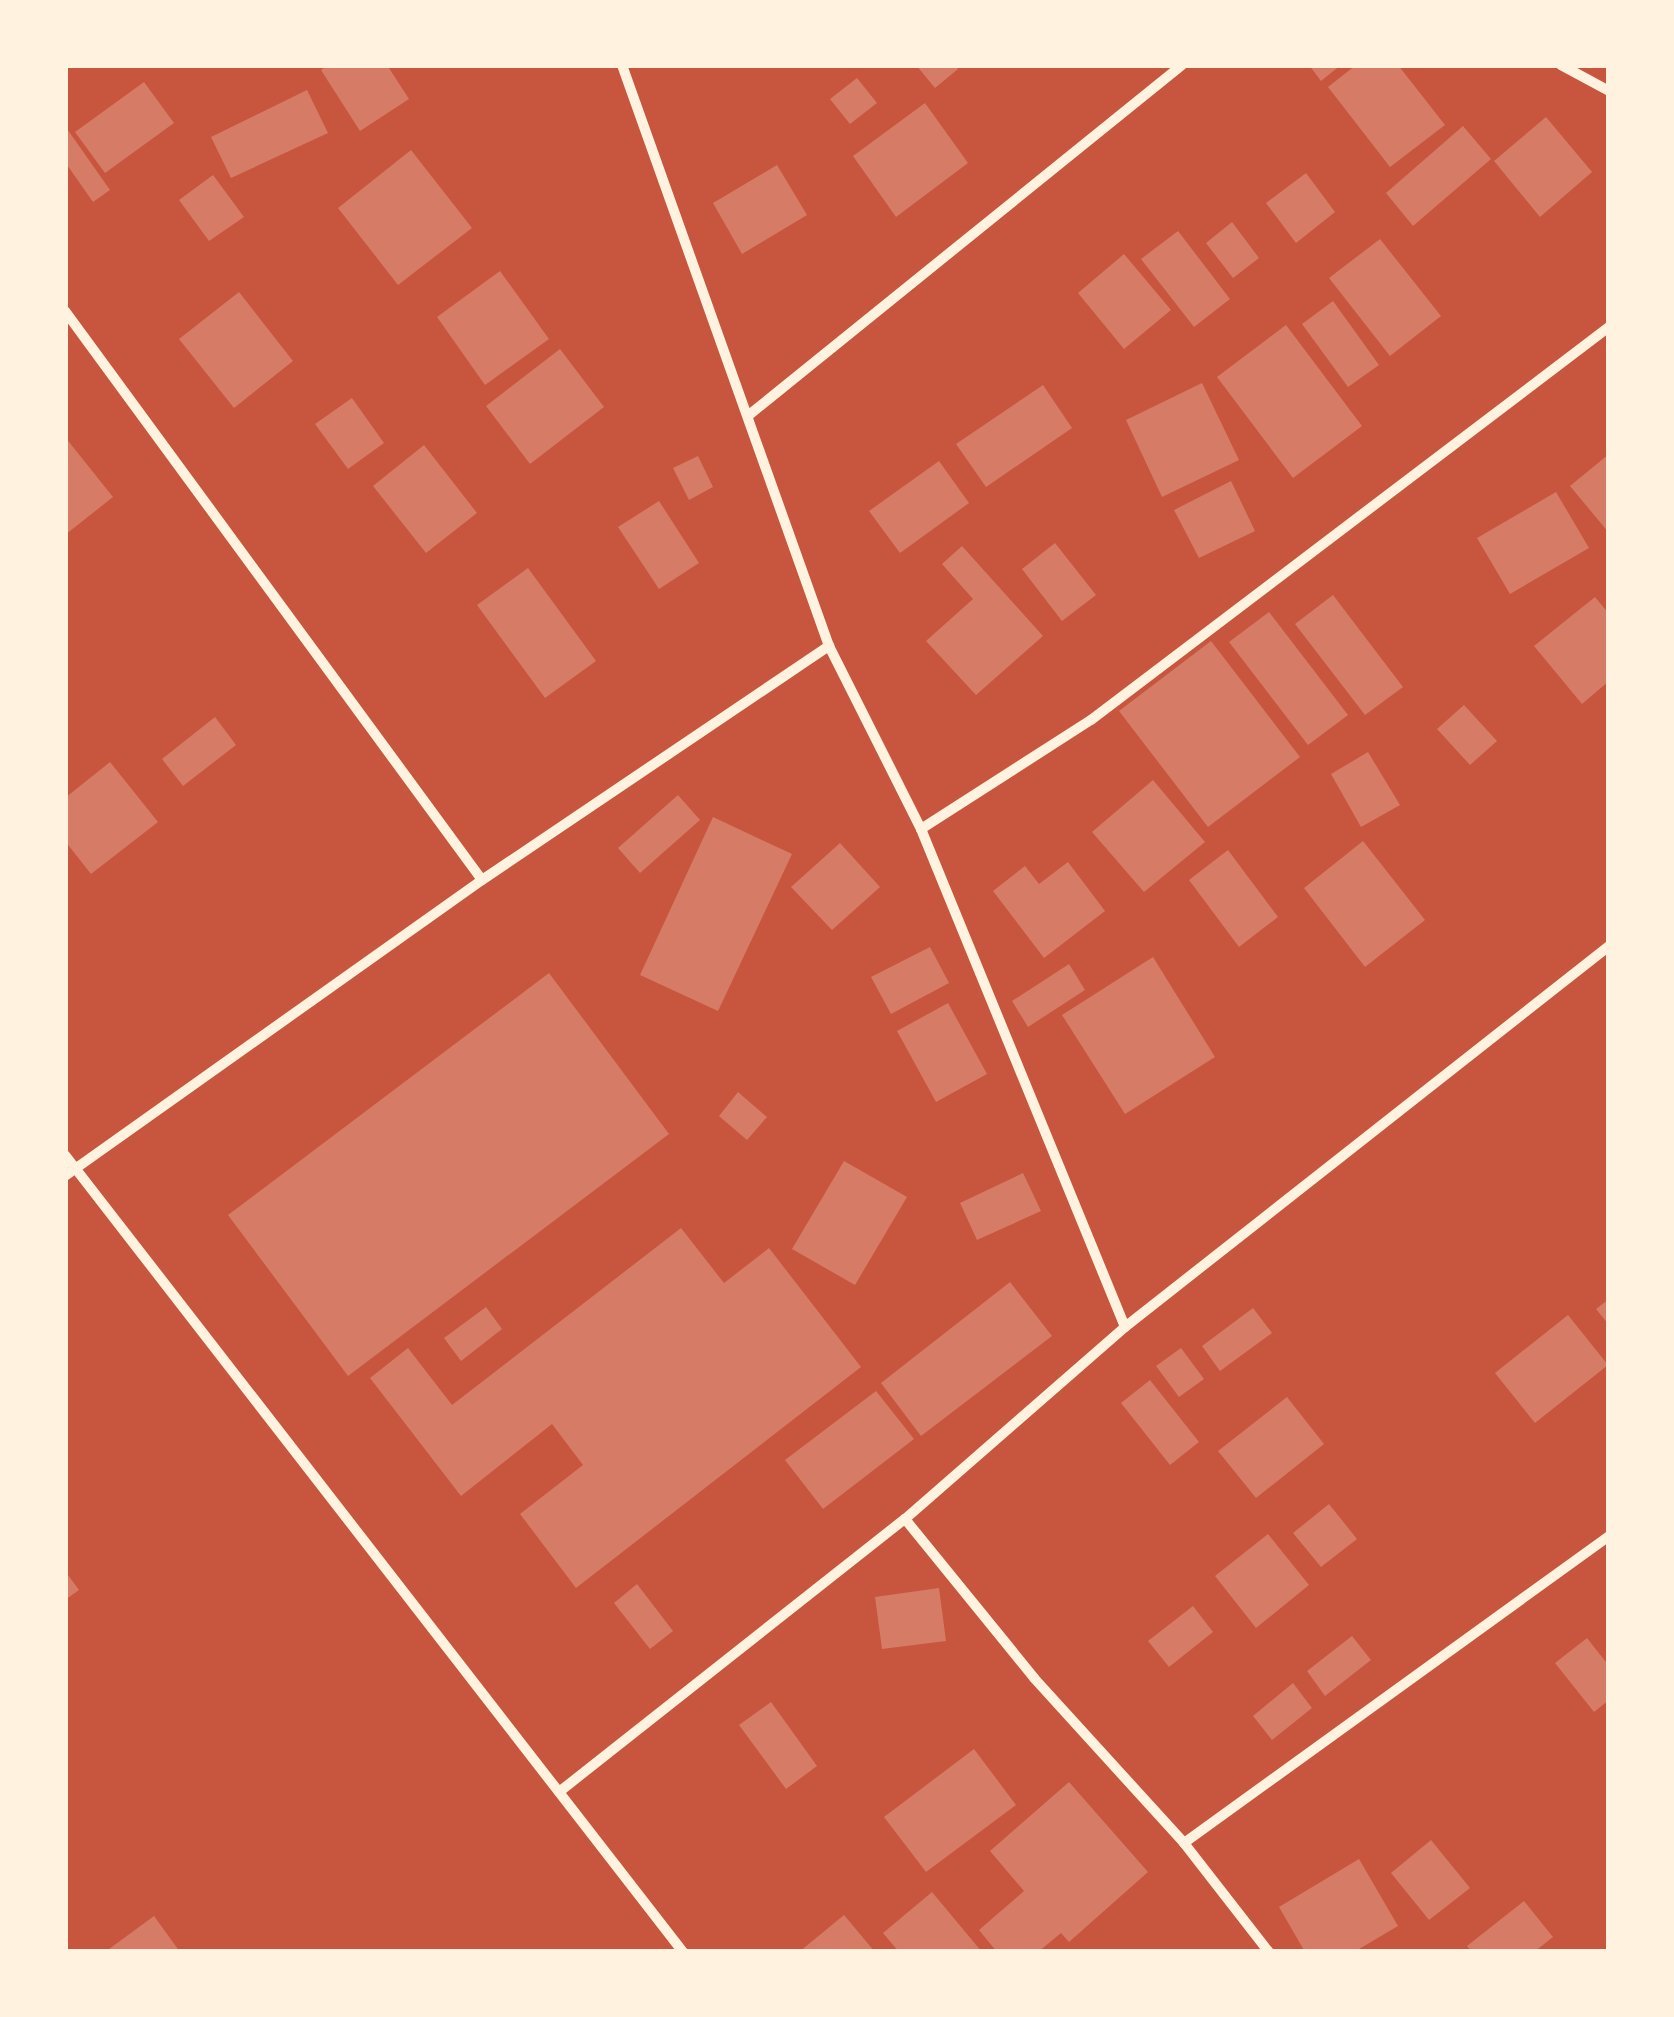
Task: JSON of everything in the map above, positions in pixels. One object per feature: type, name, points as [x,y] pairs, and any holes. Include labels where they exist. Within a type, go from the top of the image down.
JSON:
[{"type":"street","points":[[622,65],[830,646],[922,829],[1125,1327]]},
{"type":"street","points":[[748,415],[1182,65]]},
{"type":"street","points":[[1560,65],[1609,92]]},
{"type":"street","points":[[65,312],[482,880]]},
{"type":"street","points":[[922,829],[1091,720],[1609,328]]},
{"type":"street","points":[[65,1176],[482,880],[830,646]]},
{"type":"street","points":[[560,1792],[905,1519],[1125,1327],[1609,946]]},
{"type":"street","points":[[65,1155],[683,1952]]},
{"type":"street","points":[[905,1519],[1034,1678],[1184,1843],[1269,1952]]},
{"type":"street","points":[[1184,1843],[1609,1536]]},
{"type":"building","points":[[328,65],[387,65],[409,99],[360,131],[321,70]]},
{"type":"building","points":[[916,65],[955,65],[958,69],[935,88]]},
{"type":"building","points":[[1309,65],[1341,65],[1321,81]]},
{"type":"building","points":[[1356,65],[1398,65],[1445,125],[1390,167],[1328,87]]},
{"type":"building","points":[[857,78],[877,103],[850,124],[830,99]]},
{"type":"building","points":[[144,82],[174,123],[105,173],[75,132]]},
{"type":"building","points":[[307,90],[328,133],[231,178],[211,137]]},
{"type":"building","points":[[925,103],[968,163],[896,217],[853,156]]},
{"type":"building","points":[[1546,117],[1592,172],[1540,217],[1494,161]]},
{"type":"building","points":[[65,126],[110,190],[93,202],[65,162]]},
{"type":"building","points":[[1463,126],[1491,159],[1413,226],[1386,193]]},
{"type":"building","points":[[411,150],[472,228],[398,285],[338,208]]},
{"type":"building","points":[[777,165],[807,215],[742,254],[713,203]]},
{"type":"building","points":[[1306,173],[1335,212],[1296,243],[1266,203]]},
{"type":"building","points":[[213,175],[244,217],[209,241],[179,200]]},
{"type":"building","points":[[1232,222],[1259,258],[1233,278],[1206,243]]},
{"type":"building","points":[[1178,231],[1230,299],[1194,327],[1141,259]]},
{"type":"building","points":[[1380,239],[1441,316],[1390,356],[1329,278]]},
{"type":"building","points":[[1124,254],[1171,310],[1124,349],[1078,293]]},
{"type":"building","points":[[500,271],[549,339],[485,385],[437,317]]},
{"type":"building","points":[[239,292],[293,361],[234,408],[179,339]]},
{"type":"building","points":[[1333,301],[1379,365],[1348,387],[1302,324]]},
{"type":"building","points":[[1286,325],[1362,426],[1293,478],[1217,377]]},
{"type":"building","points":[[560,349],[604,407],[530,464],[486,406]]},
{"type":"building","points":[[1202,383],[1239,460],[1162,497],[1126,420]]},
{"type":"building","points":[[1043,385],[1072,428],[986,487],[956,444]]},
{"type":"building","points":[[352,398],[384,443],[348,469],[315,424]]},
{"type":"building","points":[[65,437],[113,497],[65,535]]},
{"type":"building","points":[[424,445],[477,513],[426,553],[373,486]]},
{"type":"building","points":[[1609,454],[1609,533],[1570,486]]},
{"type":"building","points":[[698,456],[713,487],[689,500],[673,468]]},
{"type":"building","points":[[939,461],[969,503],[900,553],[869,511]]},
{"type":"building","points":[[1231,481],[1255,531],[1199,558],[1174,510]]},
{"type":"building","points":[[1556,492],[1589,548],[1510,594],[1477,538]]},
{"type":"building","points":[[659,501],[699,563],[659,589],[618,527]]},
{"type":"building","points":[[1055,543],[1096,595],[1062,621],[1022,569]]},
{"type":"building","points":[[962,546],[1043,636],[976,695],[926,641],[973,599],[942,564]]},
{"type":"building","points":[[528,568],[596,661],[545,698],[477,605]]},
{"type":"building","points":[[1333,595],[1403,687],[1365,715],[1295,624]]},
{"type":"building","points":[[1595,597],[1609,614],[1609,681],[1582,704],[1534,646]]},
{"type":"building","points":[[1269,612],[1348,715],[1308,745],[1229,642]]},
{"type":"building","points":[[1211,641],[1300,757],[1208,827],[1119,711]]},
{"type":"building","points":[[1464,705],[1497,741],[1470,765],[1437,729]]},
{"type":"building","points":[[215,717],[236,745],[183,786],[162,759]]},
{"type":"building","points":[[1368,752],[1400,805],[1361,827],[1331,774]]},
{"type":"building","points":[[110,762],[158,822],[91,874],[65,841],[65,798]]},
{"type":"building","points":[[1153,780],[1205,842],[1144,892],[1092,832]]},
{"type":"building","points":[[678,795],[700,820],[640,873],[618,848]]},
{"type":"building","points":[[713,817],[792,854],[718,1011],[640,975]]},
{"type":"building","points":[[1363,841],[1425,920],[1365,967],[1304,888]]},
{"type":"building","points":[[840,843],[880,887],[832,930],[791,887]]},
{"type":"building","points":[[1228,850],[1278,917],[1239,947],[1189,880]]},
{"type":"building","points":[[1068,862],[1105,911],[1044,958],[993,891],[1025,866],[1039,884]]},
{"type":"building","points":[[930,947],[949,983],[891,1014],[871,977]]},
{"type":"building","points":[[1153,957],[1215,1057],[1125,1114],[1062,1015]]},
{"type":"building","points":[[1069,964],[1085,990],[1028,1027],[1012,1001]]},
{"type":"building","points":[[549,973],[669,1134],[348,1376],[228,1215]]},
{"type":"building","points":[[948,1003],[987,1074],[936,1102],[897,1031]]},
{"type":"building","points":[[738,1092],[767,1117],[747,1140],[719,1116]]},
{"type":"building","points":[[844,1161],[907,1197],[855,1285],[792,1249]]},
{"type":"building","points":[[1023,1173],[1041,1211],[977,1240],[960,1203]]},
{"type":"building","points":[[681,1228],[724,1283],[769,1248],[861,1367],[576,1588],[520,1514],[583,1465],[552,1424],[461,1496],[370,1378],[408,1348],[452,1405]]},
{"type":"building","points":[[1010,1282],[1052,1336],[921,1436],[881,1383]]},
{"type":"building","points":[[1609,1299],[1609,1325],[1596,1309]]},
{"type":"building","points":[[486,1307],[502,1329],[461,1361],[444,1338]]},
{"type":"building","points":[[1253,1308],[1272,1333],[1220,1371],[1202,1346]]},
{"type":"building","points":[[1568,1315],[1608,1365],[1535,1423],[1495,1373]]},
{"type":"building","points":[[1181,1348],[1204,1379],[1179,1397],[1156,1366]]},
{"type":"building","points":[[1150,1380],[1199,1442],[1170,1465],[1121,1403]]},
{"type":"building","points":[[876,1391],[914,1439],[823,1509],[785,1460]]},
{"type":"building","points":[[1287,1397],[1324,1444],[1256,1498],[1218,1451]]},
{"type":"building","points":[[1329,1504],[1357,1539],[1321,1567],[1293,1533]]},
{"type":"building","points":[[1268,1534],[1309,1585],[1256,1628],[1215,1576]]},
{"type":"building","points":[[65,1571],[79,1590],[65,1600]]},
{"type":"building","points":[[637,1584],[673,1631],[650,1649],[614,1603]]},
{"type":"building","points":[[939,1588],[946,1641],[882,1649],[875,1597]]},
{"type":"building","points":[[1193,1606],[1213,1632],[1169,1667],[1148,1641]]},
{"type":"building","points":[[1352,1636],[1371,1660],[1325,1696],[1307,1671]]},
{"type":"building","points":[[1587,1638],[1609,1666],[1609,1700],[1594,1712],[1555,1663]]},
{"type":"building","points":[[1293,1683],[1312,1708],[1272,1740],[1253,1716]]},
{"type":"building","points":[[771,1702],[817,1766],[786,1789],[739,1725]]},
{"type":"building","points":[[974,1749],[1016,1805],[926,1872],[884,1817]]},
{"type":"building","points":[[1069,1782],[1148,1872],[1069,1942],[1061,1933],[1038,1952],[997,1952],[979,1930],[1024,1891],[990,1851]]},
{"type":"building","points":[[1431,1840],[1470,1888],[1429,1920],[1391,1873]]},
{"type":"building","points":[[1359,1859],[1398,1926],[1354,1952],[1305,1952],[1279,1907]]},
{"type":"building","points":[[932,1892],[982,1952],[899,1952],[883,1933]]},
{"type":"building","points":[[1524,1901],[1553,1937],[1534,1952],[1472,1952],[1467,1946]]},
{"type":"building","points":[[844,1915],[875,1952],[799,1952]]},
{"type":"building","points":[[154,1916],[180,1952],[105,1952]]}]
